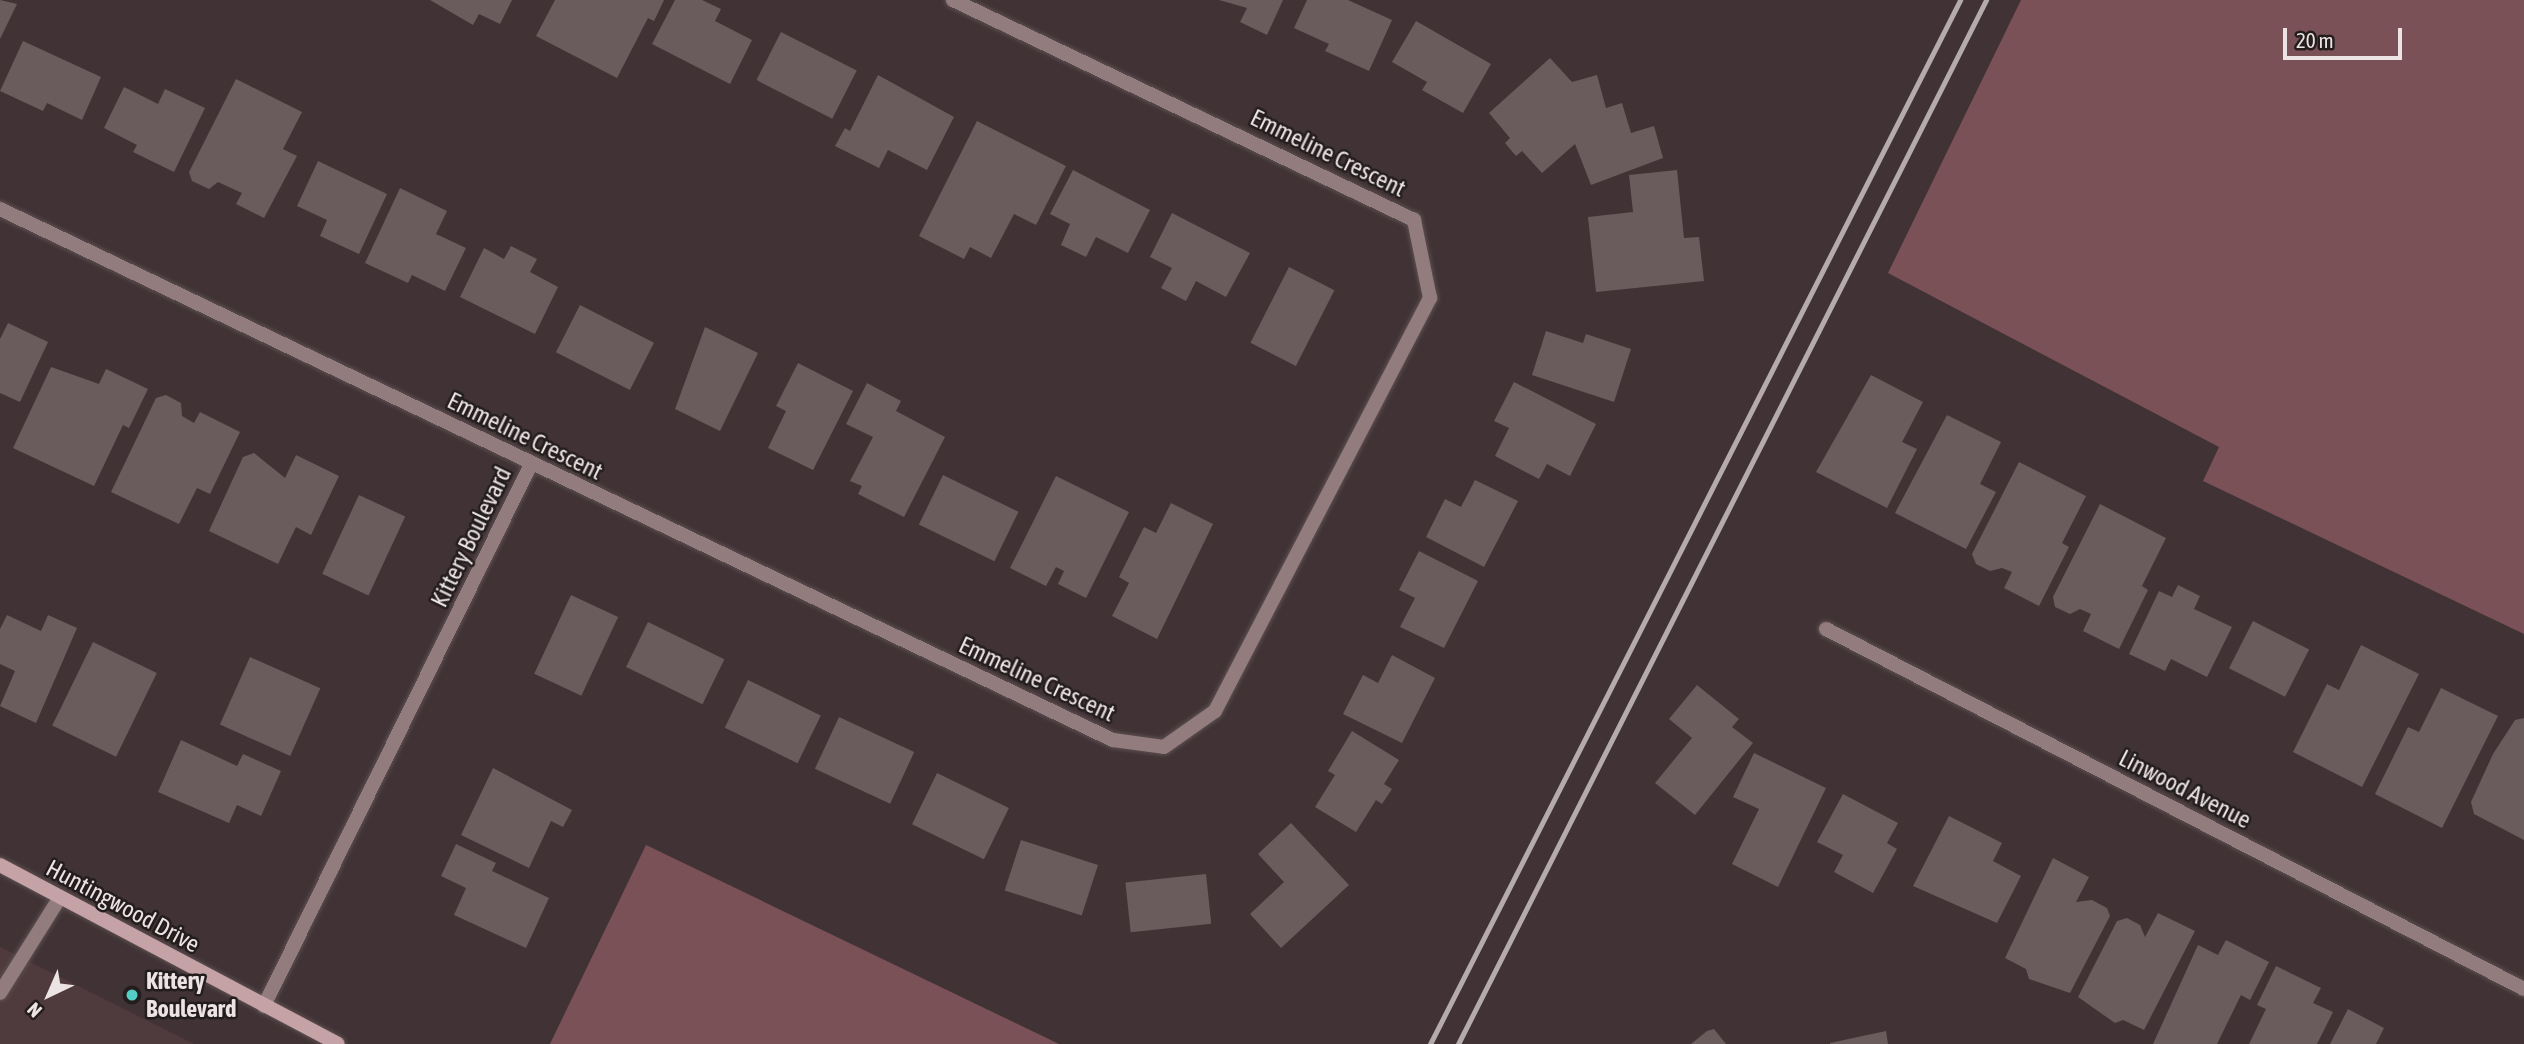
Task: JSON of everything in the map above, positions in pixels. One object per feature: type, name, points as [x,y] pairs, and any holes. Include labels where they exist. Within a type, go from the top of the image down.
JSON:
[{"type":"street","name":"Emmeline Crescent","points":[[0,209],[1113,740],[1164,747],[1215,711],[1430,298],[1414,220],[953,0]]},
{"type":"street","name":"Kittery Boulevard","points":[[264,1006],[531,464]]},
{"type":"street","name":"Linwood Avenue","points":[[1826,629],[2524,989]]},
{"type":"street","name":"Huntingwood Drive","points":[[0,865],[59,899],[338,1044]]},
{"type":"street","points":[[0,993],[59,899]]},
{"type":"shaded area","points":[[2021,0],[2524,0],[2524,634],[2203,481],[2219,447],[1888,273]]},
{"type":"shaded area","points":[[646,845],[1059,1044],[550,1044]]},
{"type":"shaded area","points":[[0,947],[194,1044],[0,1044]]},
{"type":"building","points":[[0,0],[17,4],[0,39]]},
{"type":"building","points":[[430,0],[512,0],[500,24],[479,14],[473,25]]},
{"type":"building","points":[[555,0],[664,0],[654,21],[648,18],[617,78],[536,36]]},
{"type":"building","points":[[675,0],[702,0],[721,9],[715,21],[752,40],[730,84],[652,44]]},
{"type":"building","points":[[1219,0],[1283,0],[1267,35],[1240,22],[1247,8]]},
{"type":"building","points":[[1307,0],[1348,0],[1392,20],[1369,71],[1325,51],[1329,44],[1294,28]]},
{"type":"building","points":[[1416,21],[1491,64],[1463,113],[1422,90],[1427,82],[1392,62]]},
{"type":"building","points":[[781,32],[857,71],[832,119],[756,80]]},
{"type":"building","points":[[23,41],[101,77],[82,120],[47,103],[43,111],[0,91]]},
{"type":"building","points":[[1550,58],[1572,82],[1597,75],[1606,108],[1622,103],[1631,133],[1654,126],[1663,158],[1591,185],[1575,144],[1542,173],[1522,151],[1516,156],[1505,143],[1510,138],[1489,113]]},
{"type":"building","points":[[878,75],[954,117],[927,170],[888,150],[879,168],[835,146],[845,128],[850,131]]},
{"type":"building","points":[[236,79],[302,112],[283,149],[297,156],[264,218],[236,204],[242,193],[218,182],[209,189],[192,181],[189,172]]},
{"type":"building","points":[[124,87],[158,104],[165,89],[205,108],[174,172],[133,152],[137,145],[104,128]]},
{"type":"building","points":[[977,121],[1066,166],[1036,225],[1014,214],[991,258],[970,247],[964,259],[919,236]]},
{"type":"building","points":[[318,161],[387,194],[359,254],[320,236],[327,220],[297,206]]},
{"type":"building","points":[[1073,170],[1150,210],[1128,253],[1096,237],[1086,257],[1061,245],[1070,224],[1050,214]]},
{"type":"building","points":[[1677,170],[1684,238],[1699,237],[1704,281],[1596,292],[1588,217],[1633,212],[1629,175]]},
{"type":"building","points":[[400,188],[447,211],[436,234],[466,248],[445,291],[412,275],[408,283],[365,263]]},
{"type":"building","points":[[1172,213],[1250,253],[1226,297],[1196,281],[1186,301],[1161,288],[1172,268],[1150,257]]},
{"type":"building","points":[[511,246],[537,259],[530,272],[558,287],[535,334],[460,297],[484,248],[504,259]]},
{"type":"building","points":[[1289,267],[1334,290],[1296,366],[1250,343]]},
{"type":"building","points":[[580,305],[654,343],[630,390],[556,352]]},
{"type":"building","points":[[8,323],[48,342],[20,402],[0,393],[0,339]]},
{"type":"building","points":[[705,327],[758,353],[720,431],[675,409]]},
{"type":"building","points":[[1546,331],[1583,343],[1586,334],[1631,349],[1614,402],[1532,375]]},
{"type":"building","points":[[798,363],[853,391],[813,470],[768,448],[786,411],[776,406]]},
{"type":"building","points":[[51,367],[99,384],[106,369],[148,389],[129,428],[123,425],[94,486],[13,448]]},
{"type":"building","points":[[1871,375],[1923,402],[1902,442],[1917,449],[1887,508],[1816,472]]},
{"type":"building","points":[[1514,382],[1596,424],[1570,476],[1547,464],[1539,479],[1495,456],[1509,428],[1494,421]]},
{"type":"building","points":[[867,383],[901,401],[896,411],[945,437],[904,517],[858,494],[862,486],[850,481],[873,437],[846,424]]},
{"type":"building","points":[[166,395],[181,403],[182,416],[194,423],[200,412],[240,432],[210,494],[197,488],[179,524],[111,492],[156,398]]},
{"type":"building","points":[[1947,415],[2001,442],[1980,484],[1996,492],[1966,549],[1895,513]]},
{"type":"building","points":[[254,453],[285,478],[296,455],[339,476],[311,535],[296,527],[278,564],[209,531],[243,457]]},
{"type":"building","points":[[2019,462],[2086,496],[2062,543],[2069,547],[2039,606],[2004,588],[2012,572],[2002,568],[1990,571],[1976,564],[1972,554]]},
{"type":"building","points":[[943,475],[1018,512],[994,561],[919,524]]},
{"type":"building","points":[[1056,476],[1129,512],[1086,598],[1058,584],[1064,571],[1056,567],[1046,586],[1010,568]]},
{"type":"building","points":[[1475,480],[1518,501],[1484,567],[1426,537],[1445,499],[1461,507]]},
{"type":"building","points":[[359,495],[405,517],[368,595],[322,574]]},
{"type":"building","points":[[1171,503],[1213,524],[1157,639],[1112,616],[1129,583],[1119,577],[1144,527],[1156,533]]},
{"type":"building","points":[[2100,504],[2166,538],[2142,586],[2148,590],[2119,649],[2083,631],[2091,614],[2080,609],[2070,614],[2055,607],[2053,597]]},
{"type":"building","points":[[1419,551],[1478,581],[1444,648],[1400,627],[1415,598],[1399,590]]},
{"type":"building","points":[[2178,585],[2200,596],[2194,609],[2232,627],[2207,677],[2171,659],[2165,671],[2129,654],[2159,591],[2172,597]]},
{"type":"building","points":[[571,595],[618,617],[581,696],[534,674]]},
{"type":"building","points":[[7,615],[41,631],[48,615],[77,628],[36,723],[0,706],[15,671],[0,664],[0,629]]},
{"type":"building","points":[[2253,621],[2309,650],[2285,697],[2229,668]]},
{"type":"building","points":[[648,622],[724,659],[702,704],[626,667]]},
{"type":"building","points":[[93,642],[157,673],[116,757],[52,726]]},
{"type":"building","points":[[2361,645],[2419,674],[2362,787],[2293,752],[2327,684],[2339,690]]},
{"type":"building","points":[[1392,655],[1435,678],[1402,743],[1343,714],[1363,675],[1378,683]]},
{"type":"building","points":[[250,657],[320,688],[290,756],[220,725]]},
{"type":"building","points":[[748,680],[821,716],[798,763],[725,728]]},
{"type":"building","points":[[1697,685],[1739,719],[1732,727],[1753,743],[1695,815],[1655,783],[1692,738],[1669,719]]},
{"type":"building","points":[[2441,688],[2498,716],[2442,828],[2375,794],[2408,727],[2419,732]]},
{"type":"building","points":[[839,717],[914,752],[890,804],[815,769]]},
{"type":"building","points":[[2524,718],[2524,840],[2474,814],[2471,802],[2493,754],[2515,720]]},
{"type":"building","points":[[1352,731],[1399,760],[1384,784],[1392,789],[1382,804],[1376,800],[1356,832],[1315,807],[1335,775],[1328,771]]},
{"type":"building","points":[[181,740],[237,766],[243,754],[281,771],[261,816],[237,805],[229,823],[158,792]]},
{"type":"building","points":[[1754,753],[1826,788],[1778,887],[1732,864],[1759,809],[1733,797]]},
{"type":"building","points":[[493,768],[572,810],[563,827],[551,821],[529,868],[461,835]]},
{"type":"building","points":[[937,773],[1009,808],[984,859],[912,824]]},
{"type":"building","points":[[1843,794],[1898,823],[1887,843],[1897,849],[1873,893],[1834,872],[1843,855],[1817,842]]},
{"type":"building","points":[[1949,816],[2002,843],[1993,861],[2021,876],[1997,923],[1913,886]]},
{"type":"building","points":[[1291,823],[1349,885],[1281,948],[1250,914],[1284,882],[1258,854]]},
{"type":"building","points":[[1021,840],[1098,865],[1082,915],[1005,890]]},
{"type":"building","points":[[456,844],[496,863],[492,871],[549,898],[526,948],[454,915],[466,888],[441,876]]},
{"type":"building","points":[[2053,858],[2089,877],[2076,902],[2092,900],[2107,908],[2110,916],[2070,993],[2029,979],[2026,969],[2005,958]]},
{"type":"building","points":[[1206,874],[1211,924],[1131,932],[1125,882]]},
{"type":"building","points":[[2158,913],[2195,931],[2144,1030],[2123,1020],[2115,1023],[2078,997],[2117,921],[2127,918],[2140,925],[2145,937]]},
{"type":"building","points":[[2226,940],[2269,962],[2250,1000],[2241,995],[2217,1044],[2153,1044],[2198,945],[2218,955]]},
{"type":"building","points":[[2276,966],[2321,988],[2313,1003],[2333,1012],[2317,1044],[2249,1044],[2266,1009],[2257,1005]]},
{"type":"building","points":[[2348,1009],[2384,1028],[2376,1044],[2330,1044]]},
{"type":"building","points":[[1714,1029],[1726,1044],[1691,1044],[1707,1031]]},
{"type":"building","points":[[1886,1031],[1888,1044],[1830,1044],[1830,1043]]},
{"type":"railway","points":[[1430,1044],[1960,0]]},
{"type":"railway","points":[[1458,1044],[1986,0]]},
{"type":"place","name":"Kittery Boulevard","points":[[132,995]]}]
